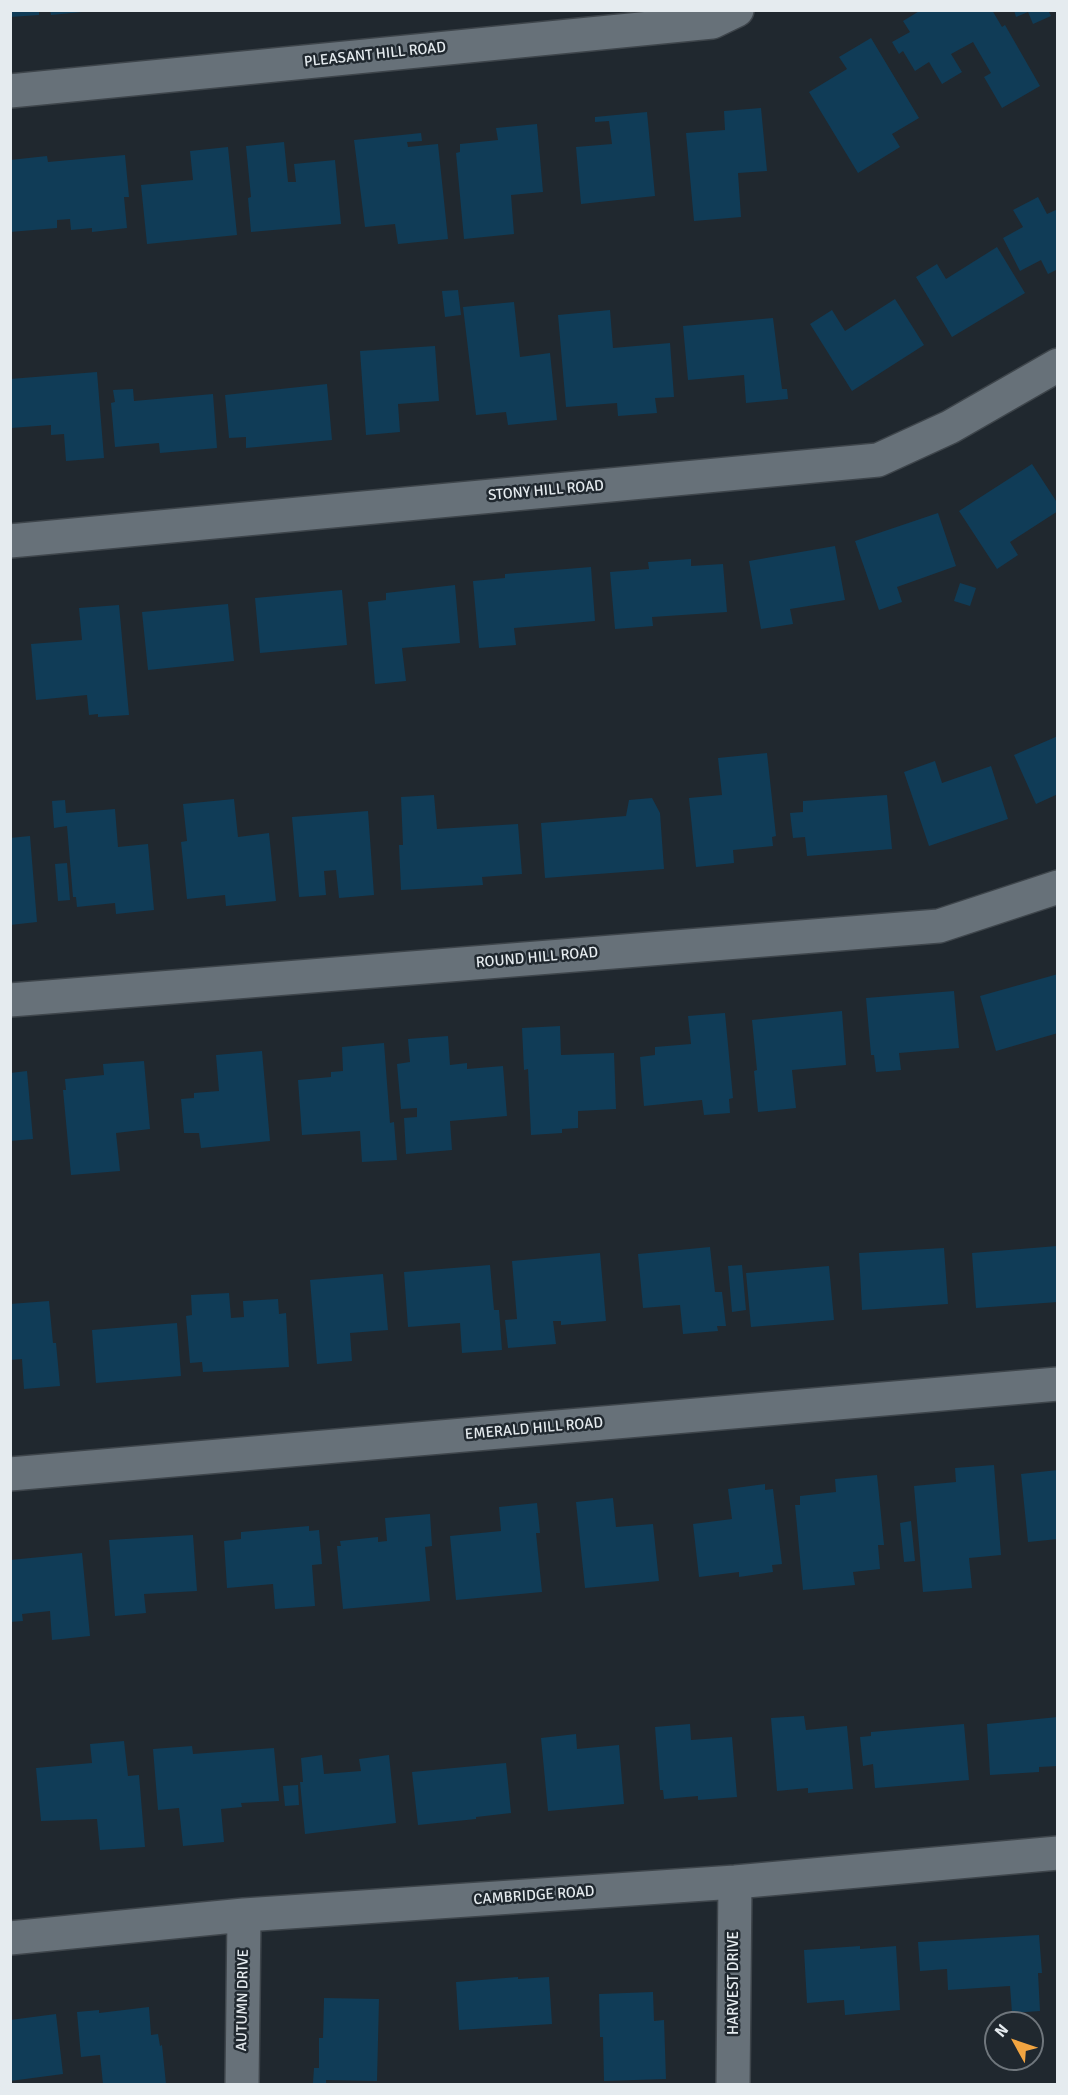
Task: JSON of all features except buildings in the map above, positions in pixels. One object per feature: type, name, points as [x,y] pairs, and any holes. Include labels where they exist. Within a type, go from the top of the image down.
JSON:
[{"type":"street","name":"PLEASANT HILL ROAD","points":[[10,91],[712,22],[737,10]]},
{"type":"street","name":"STONY HILL ROAD","points":[[10,541],[878,460],[950,427],[1058,365]]},
{"type":"street","name":"ROUND HILL ROAD","points":[[10,999],[939,926],[1058,887]]},
{"type":"street","name":"EMERALD HILL ROAD","points":[[10,1474],[1058,1384]]},
{"type":"street","name":"CAMBRIDGE ROAD","points":[[10,1938],[244,1915],[735,1882],[1058,1853]]},
{"type":"street","name":"HARVEST DRIVE","points":[[734,2085],[735,1882]]},
{"type":"street","name":"AUTUMN DRIVE","points":[[242,2085],[244,1915]]}]
